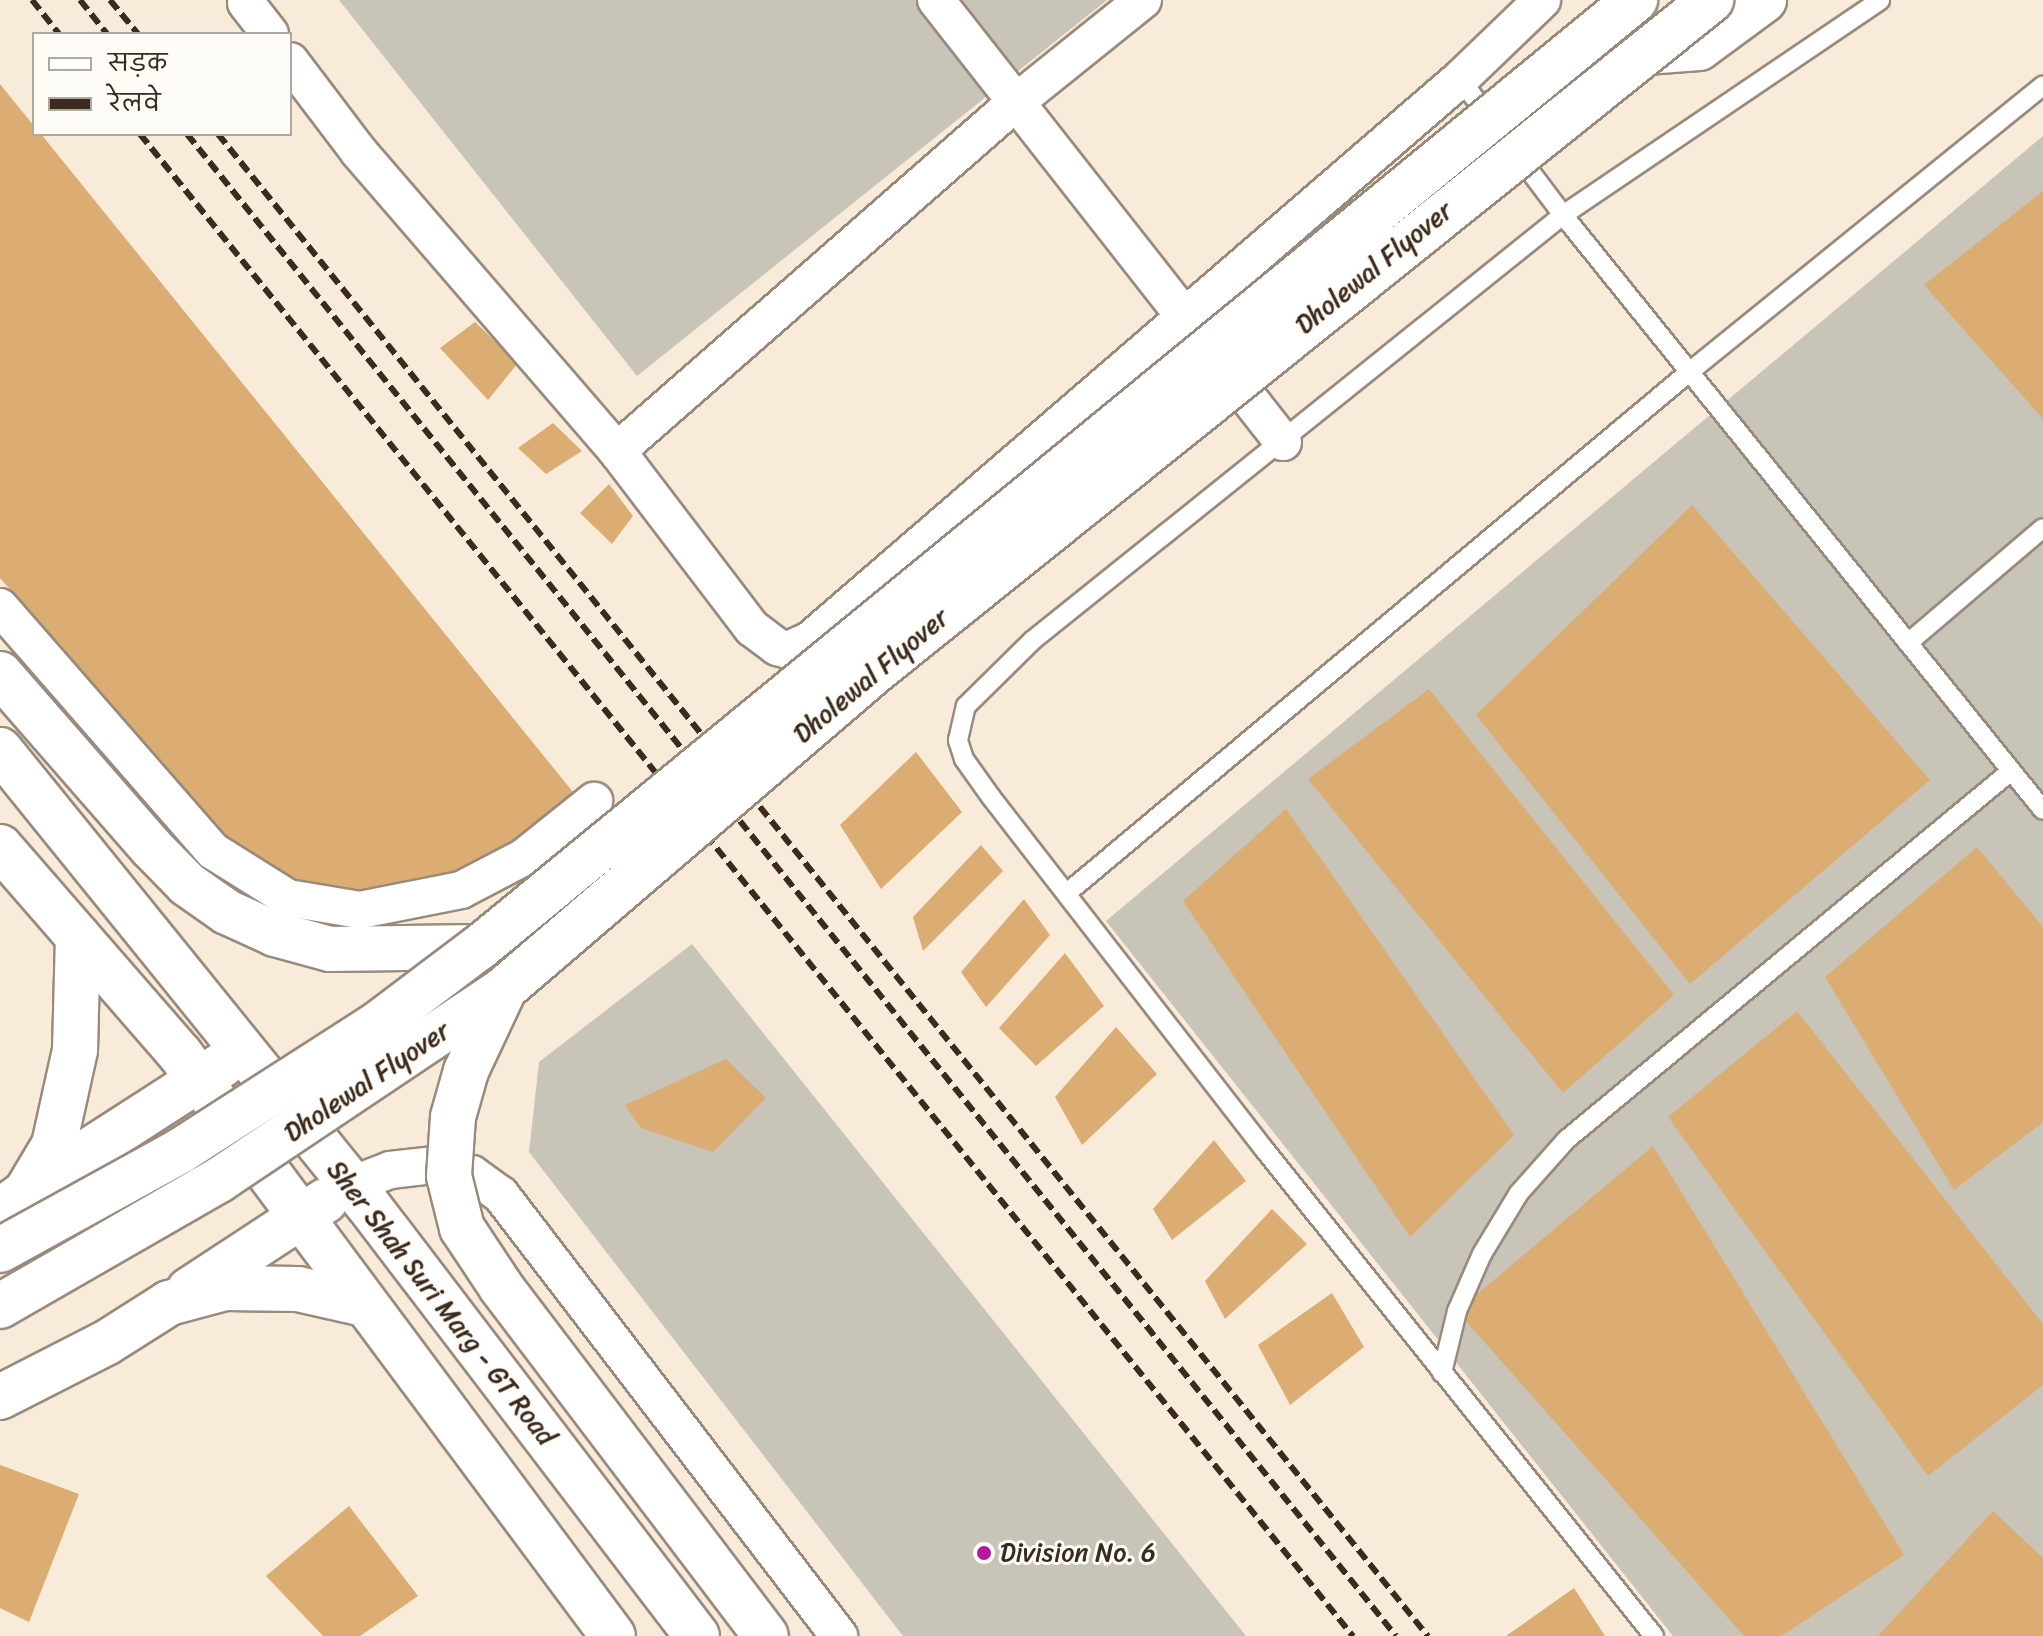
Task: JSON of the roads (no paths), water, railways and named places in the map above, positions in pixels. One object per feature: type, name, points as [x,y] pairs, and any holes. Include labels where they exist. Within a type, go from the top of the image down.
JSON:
[{"type":"main road","name":"Dholewal Flyover","points":[[0,1306],[219,1180],[504,989],[880,667],[1711,0]]},
{"type":"main road","points":[[1646,52],[1699,48],[1764,0]]},
{"type":"main road","name":"Dholewal Flyover","points":[[0,1250],[193,1143],[375,1026],[480,947],[1625,5]]},
{"type":"main road","points":[[0,674],[151,847],[187,884],[227,912],[275,934],[330,949],[480,947]]},
{"type":"main road","name":"Sher Shah Suri Marg - GT Road","points":[[0,750],[351,1185],[697,1636]]},
{"type":"main road","points":[[0,847],[199,1080],[613,1636]]},
{"type":"main road","points":[[13,1201],[54,1145],[75,1050],[78,937]]},
{"type":"main road","points":[[504,989],[466,1071],[453,1117],[449,1176],[462,1228],[501,1287],[766,1636]]},
{"type":"main road","points":[[13,1201],[243,1050]]},
{"type":"main road","points":[[0,1397],[106,1343],[351,1185]]},
{"type":"main road","points":[[169,1303],[240,1288],[298,1289],[364,1304]]},
{"type":"street","points":[[936,0],[1283,442]]},
{"type":"street","points":[[617,451],[1015,103],[1143,0]]},
{"type":"street","points":[[292,64],[359,152],[617,451],[752,628],[777,647],[801,647],[1460,79],[1542,0]]},
{"type":"street","points":[[246,3],[268,32]]},
{"type":"street","points":[[0,607],[213,851],[288,898],[360,910],[461,890],[524,857],[594,801]]},
{"type":"street","points":[[351,1185],[390,1170],[433,1165],[472,1174],[501,1195],[839,1636]]},
{"type":"lane","points":[[1654,1636],[1442,1373],[964,759],[959,723],[966,706],[1033,640],[1563,215],[1880,0]]},
{"type":"lane","points":[[1460,79],[1688,373],[2043,810]]},
{"type":"lane","points":[[1067,893],[1688,373],[2043,86]]},
{"type":"lane","points":[[1908,643],[2043,528]]},
{"type":"lane","points":[[1442,1373],[1457,1311],[1482,1254],[1519,1193],[1566,1140],[2011,771]]},
{"type":"railway","points":[[32,0],[57,32]]},
{"type":"railway","points":[[80,0],[105,32]]},
{"type":"railway","points":[[110,0],[136,32]]},
{"type":"railway","points":[[142,136],[1353,1636]]},
{"type":"railway","points":[[189,136],[1396,1636]]},
{"type":"railway","points":[[220,136],[1428,1636]]},
{"type":"place","name":"Division No. 6","points":[[984,1553]]}]
